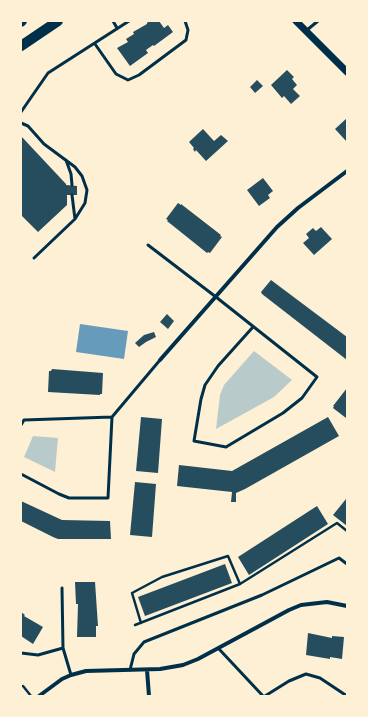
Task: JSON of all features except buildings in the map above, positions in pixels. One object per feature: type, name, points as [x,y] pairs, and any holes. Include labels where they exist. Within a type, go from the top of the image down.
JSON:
[{"type":"main road","points":[[21,46],[58,21]]},
{"type":"street","points":[[296,21],[347,72]]},
{"type":"street","points":[[160,360],[282,223],[298,208],[347,171]]},
{"type":"street","points":[[39,696],[62,680],[86,671],[147,670],[183,665],[218,649],[301,605],[327,602],[347,606]]},
{"type":"street","points":[[147,670],[149,696]]},
{"type":"lane","points":[[113,21],[117,28]]},
{"type":"lane","points":[[21,112],[48,74],[128,21]]},
{"type":"lane","points":[[95,44],[116,74],[128,80],[138,75],[186,40],[188,30],[185,21]]},
{"type":"lane","points":[[306,31],[318,21]]},
{"type":"lane","points":[[21,123],[28,126],[44,144],[76,167],[82,176],[87,190],[86,203],[75,219],[34,258]]},
{"type":"lane","points":[[66,159],[71,174],[72,185]]},
{"type":"lane","points":[[72,195],[75,219]]},
{"type":"lane","points":[[148,245],[254,327],[317,377],[302,398],[283,413],[226,446],[194,441],[201,399],[205,385],[218,366],[254,327]]},
{"type":"lane","points":[[21,474],[58,494],[69,498],[108,498],[112,417],[160,360]]},
{"type":"lane","points":[[21,425],[24,420],[112,417]]},
{"type":"lane","points":[[130,670],[134,654],[144,642],[262,595],[339,558],[347,564]]},
{"type":"lane","points":[[62,588],[63,648],[72,675]]},
{"type":"lane","points":[[21,653],[38,654],[63,648]]},
{"type":"lane","points":[[218,649],[264,696],[289,681],[306,674],[320,678],[347,696]]},
{"type":"path","points":[[135,625],[240,584],[337,523],[347,531]]},
{"type":"path","points":[[142,623],[132,593],[162,577],[228,556],[240,584]]},
{"type":"path","points":[[23,686],[31,696]]},
{"type":"shaded area","points":[[254,351],[292,380],[274,397],[216,429],[220,395],[224,385]]},
{"type":"shaded area","points":[[33,436],[58,438],[55,472],[24,457]]},
{"type":"water","points":[[80,324],[128,331],[124,359],[76,352]]}]
